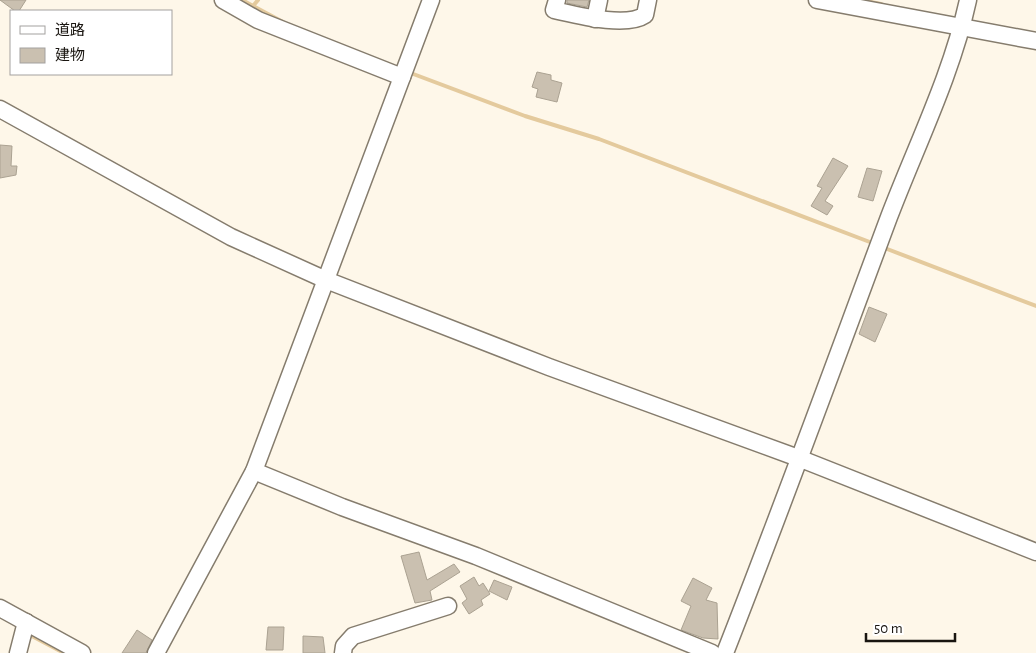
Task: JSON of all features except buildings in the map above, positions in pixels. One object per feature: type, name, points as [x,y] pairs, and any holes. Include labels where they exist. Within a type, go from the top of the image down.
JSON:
[{"type":"street","points":[[223,0],[258,20],[402,77]]},
{"type":"street","points":[[156,653],[254,471],[432,0]]},
{"type":"street","points":[[557,0],[554,10],[595,19],[638,20],[645,15],[648,0]]},
{"type":"street","points":[[595,19],[599,0]]},
{"type":"street","points":[[817,0],[1036,41]]},
{"type":"street","points":[[725,653],[801,459],[962,26],[968,0]]},
{"type":"street","points":[[0,109],[231,237],[326,280],[549,367],[801,459],[1036,552]]},
{"type":"street","points":[[254,471],[342,507],[476,556],[712,653]]},
{"type":"street","points":[[343,653],[344,646],[353,636],[448,606]]},
{"type":"street","points":[[0,608],[82,653]]},
{"type":"street","points":[[18,653],[26,622]]},
{"type":"waterway","points":[[242,0],[283,22]]},
{"type":"waterway","points":[[253,6],[258,0]]},
{"type":"waterway","points":[[861,0],[881,4]]},
{"type":"waterway","points":[[408,72],[525,116],[599,139],[875,244]]},
{"type":"waterway","points":[[882,247],[1036,306]]},
{"type":"waterway","points":[[30,635],[64,653]]}]
